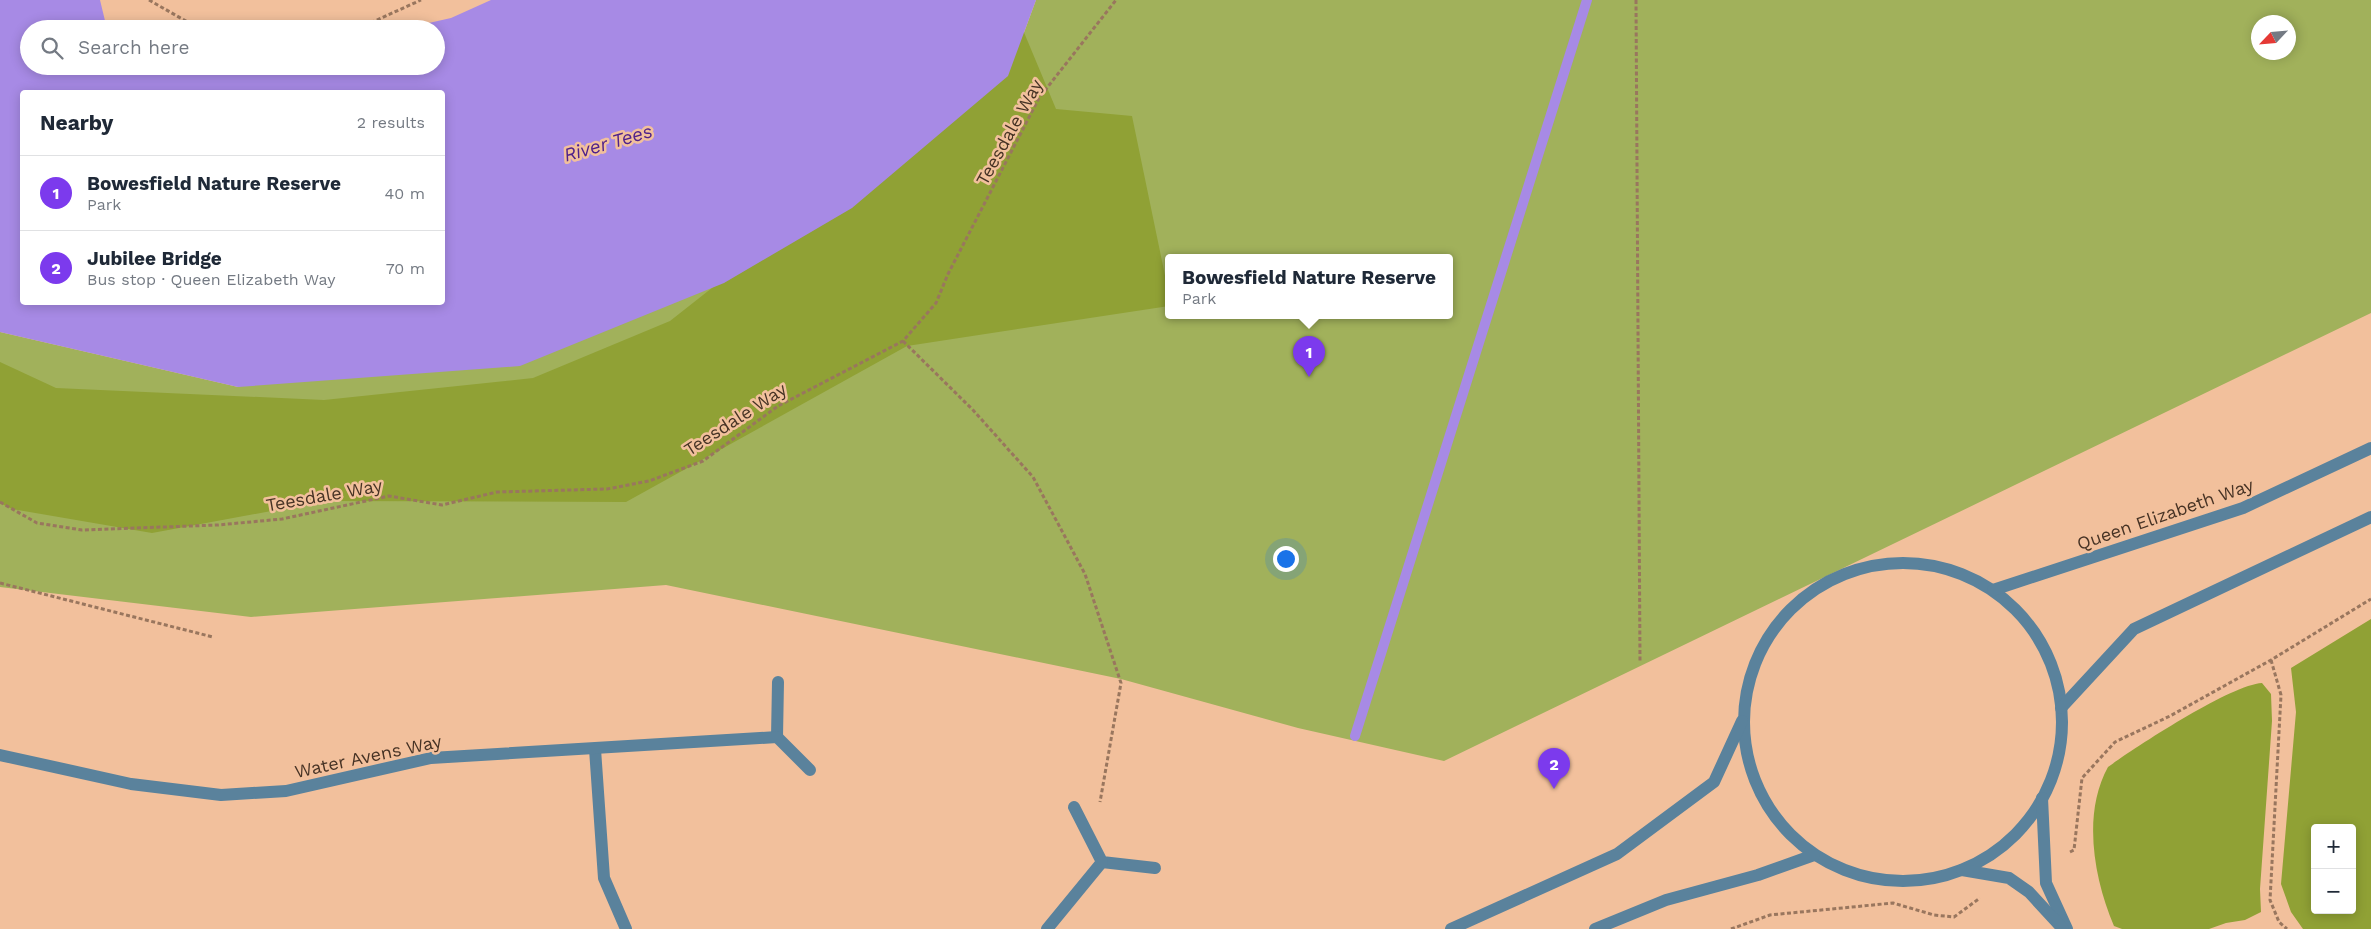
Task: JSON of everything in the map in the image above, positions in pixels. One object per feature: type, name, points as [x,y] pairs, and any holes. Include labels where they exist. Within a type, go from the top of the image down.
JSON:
[{"type":"street","name":"Queen Elizabeth Way","points":[[1993,590],[2243,508],[2371,448]]},
{"type":"street","points":[[2061,708],[2134,630],[2371,517]]},
{"type":"street","points":[[1906,562],[1936,566],[1966,575],[1993,590],[2016,610],[2036,634],[2050,661],[2059,691],[2062,722],[2059,752],[2050,782],[2036,809],[2017,833],[1994,853],[1962,870],[1937,878],[1906,881],[1874,879],[1843,870],[1814,855],[1790,834],[1770,809],[1754,781],[1746,750],[1743,718],[1747,686],[1757,656],[1773,628],[1794,605],[1818,586],[1845,572],[1875,564],[1906,562]]},
{"type":"street","points":[[778,682],[777,737],[810,770]]},
{"type":"street","points":[[1452,929],[1617,854],[1714,782],[1743,718]]},
{"type":"street","name":"Water Avens Way","points":[[0,755],[131,784],[221,795],[286,791],[431,758],[595,750],[777,737]]},
{"type":"street","points":[[595,750],[604,878],[626,929]]},
{"type":"street","points":[[2042,798],[2046,882],[2067,929]]},
{"type":"street","points":[[1074,807],[1102,862]]},
{"type":"street","points":[[1595,929],[1666,900],[1758,875],[1814,855]]},
{"type":"street","points":[[1102,862],[1154,868]]},
{"type":"street","points":[[1047,929],[1102,862]]},
{"type":"street","points":[[1962,870],[2009,878],[2029,892],[2063,929]]},
{"type":"path","points":[[149,0],[184,20]]},
{"type":"path","points":[[377,20],[421,0]]},
{"type":"path","name":"Teesdale Way","points":[[0,502],[38,523],[82,530],[218,524],[282,519],[389,496],[442,505],[497,492],[607,489],[649,481],[703,461],[778,406],[903,341],[936,303],[948,274],[1039,98],[1116,0]]},
{"type":"path","points":[[1636,0],[1640,661]]},
{"type":"path","points":[[903,341],[972,410],[1033,477],[1085,574],[1121,683],[1093,844]]},
{"type":"path","points":[[0,583],[213,637]]},
{"type":"path","points":[[2045,865],[2074,850],[2082,778],[2115,742],[2170,716],[2271,660],[2371,600]]},
{"type":"path","points":[[2271,660],[2281,695],[2270,900],[2279,922],[2287,929]]},
{"type":"path","points":[[1731,929],[1770,915],[1893,903],[1934,915],[1954,917],[2009,878]]},
{"type":"green space","points":[[1036,0],[2371,0],[2371,313],[1444,761],[1298,728],[1121,679],[666,585],[251,617],[0,587],[0,332],[238,387],[1008,76]]},
{"type":"green space","points":[[1013,6],[1056,109],[1132,116],[1165,276],[1165,307],[907,346],[626,502],[325,501],[152,533],[12,509],[0,503],[0,362],[56,388],[324,400],[533,378],[670,321],[905,136]]},
{"type":"green space","points":[[2371,619],[2371,929],[2303,929],[2291,912],[2281,884],[2296,712],[2291,668]]},
{"type":"green space","points":[[2262,683],[2271,694],[2272,721],[2260,889],[2261,912],[2245,920],[2226,923],[2209,929],[2122,929],[2114,926],[2096,867],[2093,826],[2095,805],[2100,785],[2108,767],[2161,732],[2207,705],[2247,686]]},
{"type":"water","name":"River Tees","points":[[0,0],[100,0],[105,20],[20,20],[20,75],[445,75],[445,20],[442,20],[451,18],[491,0],[1036,0],[1008,76],[852,208],[724,283],[520,366],[238,387],[0,332]]},
{"type":"waterway","points":[[1355,736],[1587,0]]},
{"type":"place","name":"Bowesfield Nature Reserve","points":[[1309,377]]},
{"type":"place","name":"Jubilee Bridge","points":[[1554,789]]}]
